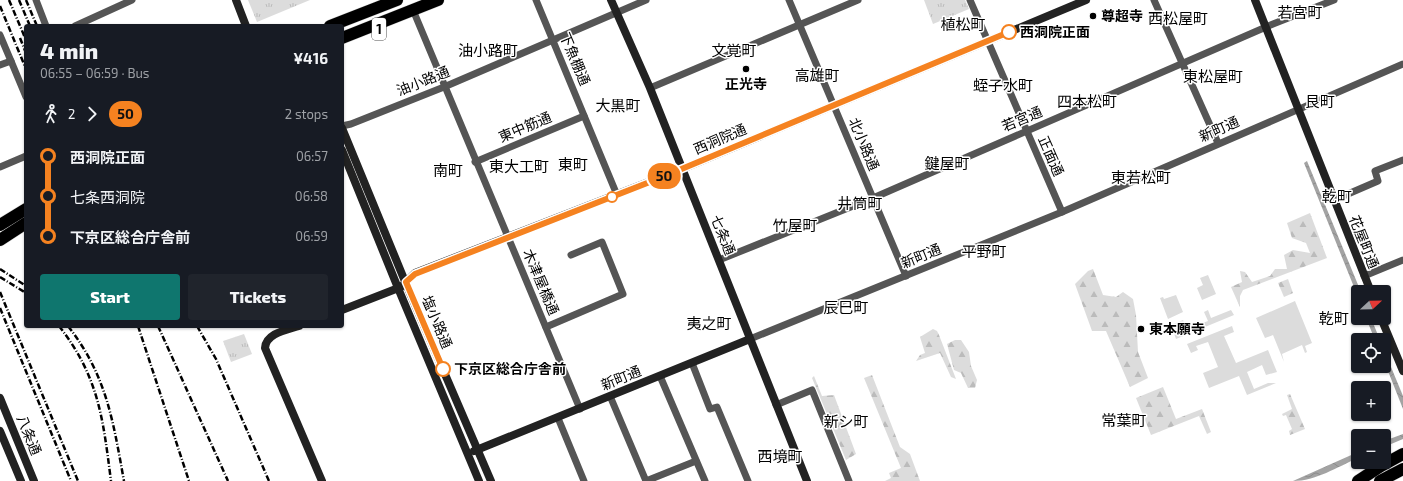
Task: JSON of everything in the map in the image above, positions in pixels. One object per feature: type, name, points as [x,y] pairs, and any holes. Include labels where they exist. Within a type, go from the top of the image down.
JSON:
[{"type":"highway","name":"1","points":[[335,24],[397,0]]},
{"type":"highway","name":"1","points":[[345,36],[438,0]]},
{"type":"highway","name":"1","points":[[344,44],[404,19],[413,10]]},
{"type":"highway","points":[[0,225],[24,210]]},
{"type":"highway","points":[[0,240],[24,224]]},
{"type":"highway","points":[[1358,481],[1403,454]]},
{"type":"highway","points":[[1380,481],[1403,469]]},
{"type":"street","points":[[36,0],[45,24]]},
{"type":"street","points":[[79,24],[132,0]]},
{"type":"street","points":[[236,0],[245,24]]},
{"type":"street","name":"下魚棚通","points":[[536,0],[617,195]]},
{"type":"street","name":"七条通","points":[[612,0],[650,88],[807,481]]},
{"type":"street","name":"油小路通","points":[[344,126],[444,87],[552,39],[646,0]]},
{"type":"street","name":"北小路通","points":[[789,0],[906,276]]},
{"type":"street","points":[[650,88],[858,0]]},
{"type":"street","name":"正面通","points":[[970,0],[1062,212]]},
{"type":"street","name":"西洞院通","points":[[344,309],[398,288],[415,274],[682,169],[1086,0]]},
{"type":"street","points":[[1154,0],[1181,64],[1218,143]]},
{"type":"street","name":"花屋町通","points":[[1255,0],[1265,29],[1368,285]]},
{"type":"street","name":"若宮通","points":[[719,260],[873,198],[1181,64],[1334,0]]},
{"type":"street","name":"木津屋橋通","points":[[413,10],[475,162],[580,409]]},
{"type":"street","points":[[0,35],[24,92]]},
{"type":"street","points":[[0,65],[11,61]]},
{"type":"street","name":"新町通","points":[[468,454],[1062,212],[1403,64]]},
{"type":"street","name":"東中筋通","points":[[475,162],[584,116]]},
{"type":"street","name":"塩小路通","points":[[344,132],[491,481]]},
{"type":"street","name":"塩小路通","points":[[344,155],[479,481]]},
{"type":"street","points":[[0,167],[24,157]]},
{"type":"street","points":[[1334,200],[1378,181],[1374,171],[1403,160]]},
{"type":"street","points":[[546,327],[623,294],[602,242],[571,255]]},
{"type":"street","points":[[1364,276],[1403,260]]},
{"type":"street","points":[[1384,325],[1402,366]]},
{"type":"street","points":[[293,328],[270,337],[266,342],[266,349],[322,481]]},
{"type":"street","points":[[692,363],[710,409],[717,408],[748,481]]},
{"type":"street","points":[[660,376],[704,481]]},
{"type":"street","points":[[776,405],[812,390],[849,481]]},
{"type":"street","points":[[610,396],[646,481],[696,461]]},
{"type":"street","name":"八条通","points":[[0,398],[34,481]]},
{"type":"street","points":[[558,418],[584,481]]},
{"type":"street","name":"八条通","points":[[0,430],[3,446],[21,481]]},
{"type":"street","points":[[3,446],[17,440]]},
{"type":"green space","points":[[248,0],[310,0],[257,22]]},
{"type":"green space","points":[[924,0],[965,0],[969,9],[933,24]]},
{"type":"green space","points":[[1310,213],[1327,258],[1243,290],[1240,296],[1240,307],[1231,287],[1242,282],[1240,271],[1245,272],[1252,282],[1270,276],[1275,269],[1287,269],[1284,255],[1293,250],[1310,253],[1306,243],[1292,238],[1287,223]]},
{"type":"green space","points":[[1093,269],[1103,295],[1116,297],[1123,292],[1133,299],[1136,315],[1138,352],[1148,378],[1130,387],[1106,331],[1092,331],[1075,284],[1088,271]]},
{"type":"green space","points":[[1208,275],[1216,294],[1202,300],[1197,288],[1203,285],[1200,278]]},
{"type":"green space","points":[[1288,279],[1293,293],[1284,297],[1278,283]]},
{"type":"green space","points":[[1176,295],[1183,312],[1168,319],[1160,298],[1163,297],[1164,299]]},
{"type":"green space","points":[[1295,301],[1312,343],[1305,346],[1307,352],[1305,353],[1302,345],[1282,354],[1284,362],[1273,335],[1265,338],[1256,318]]},
{"type":"green space","points":[[1208,310],[1211,318],[1231,310],[1234,315],[1176,339],[1171,325],[1183,320],[1187,329],[1208,321],[1204,312]]},
{"type":"green space","points":[[1232,326],[1234,332],[1224,336],[1236,363],[1268,350],[1277,372],[1266,375],[1262,365],[1247,372],[1254,389],[1268,383],[1276,383],[1247,395],[1239,376],[1209,388],[1203,373],[1218,367],[1208,342],[1196,346],[1198,350],[1191,353],[1187,344]]},
{"type":"green space","points":[[933,329],[937,331],[939,335],[956,379],[951,377],[940,353],[916,361],[920,355],[925,353],[920,337]]},
{"type":"green space","points":[[244,334],[252,354],[231,362],[223,341]]},
{"type":"green space","points":[[955,340],[961,340],[969,352],[971,366],[977,380],[975,388],[968,388],[961,373],[954,370],[947,344]]},
{"type":"green space","points":[[872,375],[900,447],[910,454],[920,481],[885,481],[891,478],[889,473],[901,468],[864,378]]},
{"type":"green space","points":[[814,376],[822,396],[834,395],[856,454],[846,460],[812,378]]},
{"type":"green space","points":[[1163,387],[1176,419],[1202,409],[1211,432],[1207,434],[1199,416],[1151,435],[1136,398]]},
{"type":"green space","points":[[1290,394],[1305,429],[1290,435],[1289,431],[1292,429],[1286,415],[1283,416],[1282,414],[1292,409],[1287,395]]},
{"type":"water","points":[[1307,161],[1358,285],[1353,285],[1304,163]]},
{"type":"water","points":[[1369,325],[1374,325],[1377,333],[1372,333]]},
{"type":"water","points":[[1391,367],[1403,396],[1403,409],[1389,373],[1391,373]]},
{"type":"water","points":[[1403,434],[1403,439],[1391,444],[1391,438]]},
{"type":"water","points":[[1351,455],[1351,461],[1326,473],[1310,479],[1293,481]]},
{"type":"railway","points":[[9,0],[24,35]]},
{"type":"railway","points":[[19,0],[29,24]]},
{"type":"railway","points":[[26,0],[36,24]]},
{"type":"railway","points":[[0,6],[24,64]]},
{"type":"railway","points":[[20,38],[24,48]]},
{"type":"railway","points":[[0,269],[24,285]]},
{"type":"railway","points":[[0,277],[24,292]]},
{"type":"railway","points":[[0,292],[78,481]]},
{"type":"railway","points":[[0,308],[71,481]]},
{"type":"railway","points":[[60,328],[83,363],[97,399],[102,418],[111,481]]},
{"type":"railway","points":[[69,328],[92,363],[100,381],[112,419],[124,481]]},
{"type":"railway","points":[[139,328],[189,481]]},
{"type":"railway","points":[[159,328],[228,481]]},
{"type":"railway","points":[[198,328],[216,359],[269,481]]},
{"type":"bus line","name":"50","points":[[443,369],[406,282],[415,274],[660,178],[1009,32]]},
{"type":"place","name":"尊超寺","points":[[1093,16]]},
{"type":"place","name":"西洞院正面","points":[[1009,32]]},
{"type":"place","name":"正光寺","points":[[746,69]]},
{"type":"place","name":"東本願寺","points":[[1141,329]]},
{"type":"place","name":"下京区総合庁舎前","points":[[443,369]]},
{"type":"district","name":"若宮町","points":[[1300,13]]},
{"type":"district","name":"西松屋町","points":[[1178,19]]},
{"type":"district","name":"植松町","points":[[963,25]]},
{"type":"district","name":"油小路町","points":[[488,51]]},
{"type":"district","name":"文覚町","points":[[734,51]]},
{"type":"district","name":"高雄町","points":[[817,76]]},
{"type":"district","name":"東松屋町","points":[[1213,77]]},
{"type":"district","name":"蛭子水町","points":[[1003,86]]},
{"type":"district","name":"四本松町","points":[[1087,102]]},
{"type":"district","name":"艮町","points":[[1320,102]]},
{"type":"district","name":"大黒町","points":[[618,106]]},
{"type":"district","name":"鍵屋町","points":[[947,164]]},
{"type":"district","name":"東町","points":[[573,165]]},
{"type":"district","name":"東大工町","points":[[519,167]]},
{"type":"district","name":"南町","points":[[448,171]]},
{"type":"district","name":"東若松町","points":[[1141,178]]},
{"type":"district","name":"乾町","points":[[1337,197]]},
{"type":"district","name":"井筒町","points":[[860,204]]},
{"type":"district","name":"竹屋町","points":[[795,226]]},
{"type":"district","name":"平野町","points":[[984,252]]},
{"type":"district","name":"辰巳町","points":[[846,308]]},
{"type":"district","name":"乾町","points":[[1334,319]]},
{"type":"district","name":"夷之町","points":[[709,324]]},
{"type":"district","name":"常葉町","points":[[1124,421]]},
{"type":"district","name":"新シ町","points":[[846,422]]},
{"type":"district","name":"西境町","points":[[780,457]]}]
